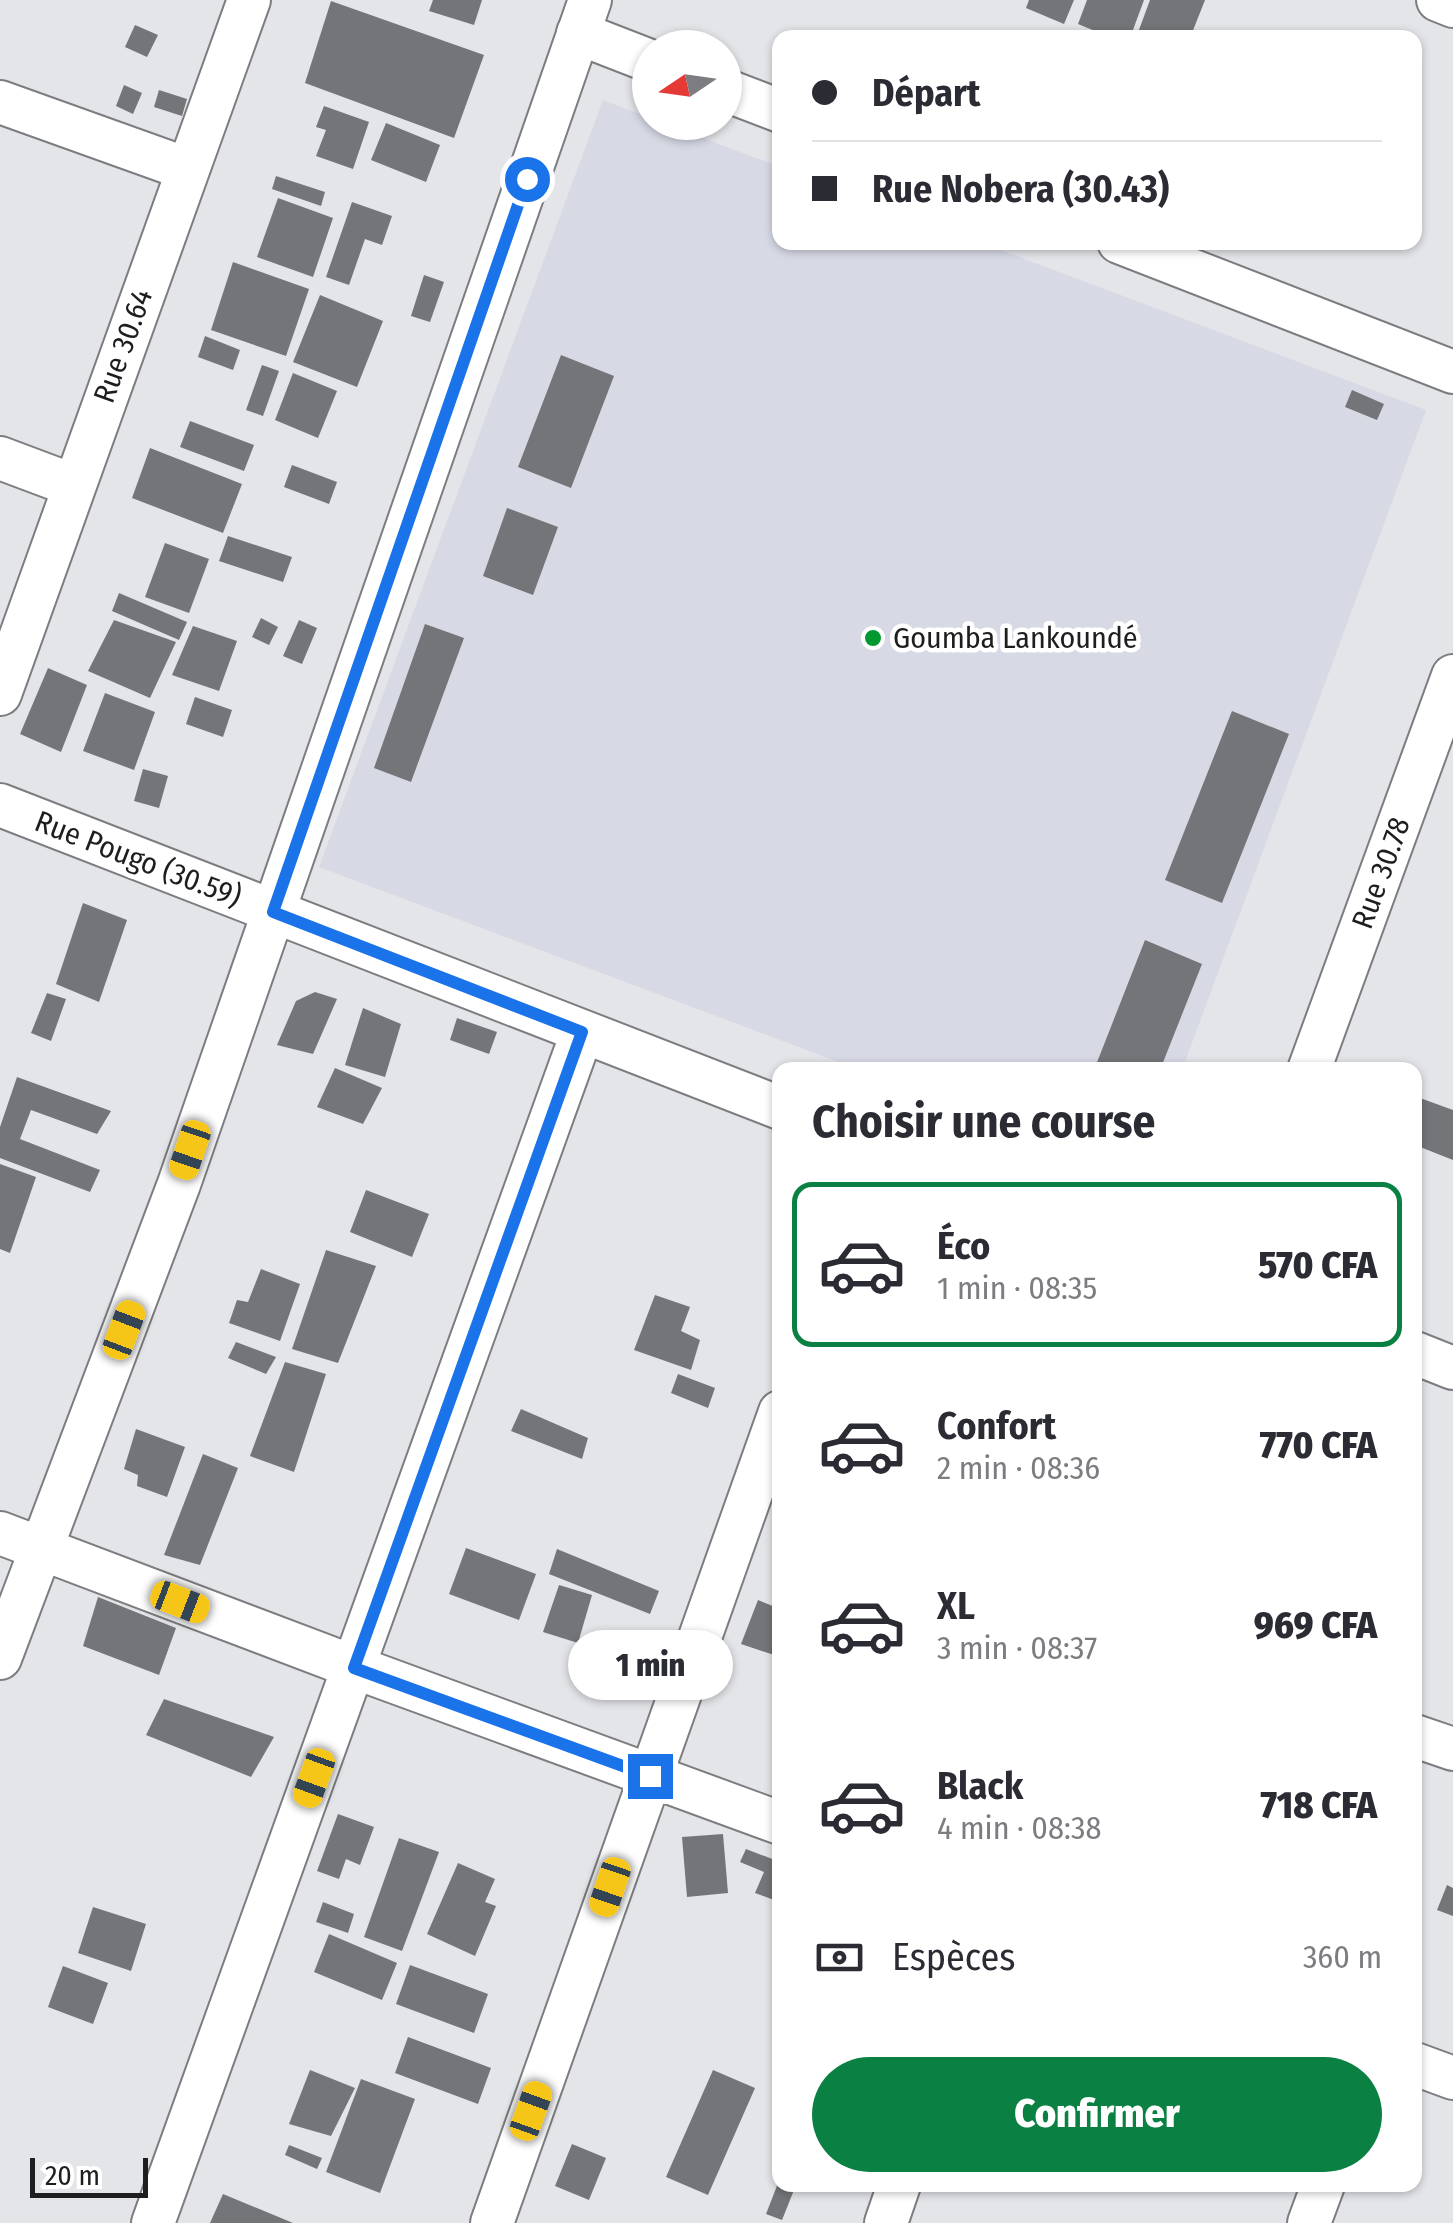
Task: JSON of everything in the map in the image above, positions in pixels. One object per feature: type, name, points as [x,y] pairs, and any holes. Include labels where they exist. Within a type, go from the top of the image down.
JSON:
[{"type":"street","name":"Rue 30.64","points":[[0,694],[249,0]]},
{"type":"street","points":[[1438,0],[1453,6]]},
{"type":"street","points":[[0,1658],[179,1184],[584,16],[632,49]]},
{"type":"street","points":[[742,96],[772,108]]},
{"type":"street","points":[[0,102],[188,169]]},
{"type":"street","points":[[1140,250],[1453,372]]},
{"type":"street","points":[[0,458],[72,485]]},
{"type":"street","name":"Rue 30.78","points":[[1312,1062],[1453,676]]},
{"type":"street","name":"Rue Pougo (30.59)","points":[[0,805],[772,1105]]},
{"type":"street","points":[[154,2223],[582,1032]]},
{"type":"street","points":[[1422,1357],[1453,1368]]},
{"type":"street","points":[[492,2223],[772,1434]]},
{"type":"street","points":[[0,1533],[354,1668],[772,1820]]},
{"type":"street","points":[[1422,1738],[1453,1749]]},
{"type":"street","points":[[1422,2067],[1453,2078]]},
{"type":"street","points":[[886,2223],[897,2192]]},
{"type":"street","points":[[1309,2223],[1320,2192]]},
{"type":"shaded area","name":"Goumba Lankoundé","points":[[603,100],[632,111],[632,140],[708,140],[772,164],[772,250],[1001,250],[1426,410],[1185,1062],[839,1062],[319,867]]},
{"type":"building","points":[[433,0],[482,0],[474,25],[429,11]]},
{"type":"building","points":[[1029,0],[1074,0],[1064,24],[1026,8]]},
{"type":"building","points":[[1087,0],[1144,0],[1133,30],[1093,30],[1078,24]]},
{"type":"building","points":[[1150,0],[1205,0],[1193,30],[1139,30]]},
{"type":"building","points":[[331,1],[484,55],[454,138],[305,83]]},
{"type":"building","points":[[135,25],[158,35],[147,57],[125,47]]},
{"type":"building","points":[[124,85],[142,93],[133,114],[116,106]]},
{"type":"building","points":[[159,90],[187,99],[182,116],[154,107]]},
{"type":"building","points":[[324,106],[369,122],[353,169],[316,156],[326,130],[316,127]]},
{"type":"building","points":[[386,123],[440,145],[426,182],[371,160]]},
{"type":"building","points":[[276,176],[325,192],[321,206],[272,189]]},
{"type":"building","points":[[278,198],[333,218],[313,277],[257,257]]},
{"type":"building","points":[[352,202],[392,216],[382,245],[365,239],[349,285],[326,277]]},
{"type":"building","points":[[233,262],[309,289],[286,356],[211,330]]},
{"type":"building","points":[[424,275],[444,282],[430,322],[411,316]]},
{"type":"building","points":[[320,295],[383,321],[357,387],[293,362]]},
{"type":"building","points":[[205,336],[240,350],[233,370],[198,357]]},
{"type":"building","points":[[561,355],[614,376],[571,488],[518,467]]},
{"type":"building","points":[[262,365],[279,371],[263,416],[246,410]]},
{"type":"building","points":[[293,373],[337,391],[318,438],[275,420]]},
{"type":"building","points":[[1352,390],[1384,404],[1377,420],[1345,407]]},
{"type":"building","points":[[190,421],[254,445],[244,471],[180,447]]},
{"type":"building","points":[[150,448],[242,484],[223,533],[132,498]]},
{"type":"building","points":[[292,465],[337,482],[329,504],[284,487]]},
{"type":"building","points":[[507,508],[558,527],[533,595],[483,576]]},
{"type":"building","points":[[228,536],[292,557],[283,582],[219,561]]},
{"type":"building","points":[[165,543],[209,559],[189,613],[145,597]]},
{"type":"building","points":[[119,593],[187,622],[179,640],[112,611]]},
{"type":"building","points":[[261,618],[278,627],[269,645],[252,637]]},
{"type":"building","points":[[114,620],[176,642],[150,698],[88,671]]},
{"type":"building","points":[[299,620],[317,628],[302,664],[283,656]]},
{"type":"building","points":[[425,624],[464,638],[411,782],[374,768]]},
{"type":"building","points":[[193,626],[237,641],[219,691],[172,675]]},
{"type":"building","points":[[48,668],[87,685],[61,752],[20,734]]},
{"type":"building","points":[[105,693],[155,712],[134,770],[83,751]]},
{"type":"building","points":[[195,697],[232,710],[223,737],[186,724]]},
{"type":"building","points":[[1232,711],[1289,734],[1222,903],[1165,880]]},
{"type":"building","points":[[143,769],[168,776],[159,808],[134,801]]},
{"type":"building","points":[[83,903],[127,920],[99,1002],[56,984]]},
{"type":"building","points":[[1145,940],[1202,964],[1163,1062],[1097,1062]]},
{"type":"building","points":[[315,992],[337,999],[313,1054],[277,1045],[296,1001]]},
{"type":"building","points":[[47,993],[66,999],[51,1041],[31,1033]]},
{"type":"building","points":[[363,1008],[401,1024],[385,1077],[345,1065]]},
{"type":"building","points":[[457,1018],[497,1032],[489,1054],[450,1040]]},
{"type":"building","points":[[335,1068],[382,1088],[363,1124],[317,1107]]},
{"type":"building","points":[[17,1077],[111,1111],[97,1134],[31,1110],[20,1139],[100,1170],[90,1192],[0,1158],[0,1127]]},
{"type":"building","points":[[1422,1099],[1453,1110],[1453,1160],[1422,1148]]},
{"type":"building","points":[[0,1164],[36,1177],[10,1253],[0,1249]]},
{"type":"building","points":[[366,1190],[429,1214],[412,1257],[350,1232]]},
{"type":"building","points":[[326,1250],[376,1266],[338,1363],[292,1349]]},
{"type":"building","points":[[261,1269],[300,1284],[280,1341],[229,1323],[237,1300],[248,1302]]},
{"type":"building","points":[[655,1295],[690,1307],[681,1331],[700,1340],[691,1370],[634,1350]]},
{"type":"building","points":[[236,1342],[276,1357],[266,1374],[228,1358]]},
{"type":"building","points":[[285,1362],[326,1374],[294,1472],[250,1456]]},
{"type":"building","points":[[678,1374],[715,1388],[708,1408],[671,1393]]},
{"type":"building","points":[[521,1409],[588,1438],[582,1459],[511,1431]]},
{"type":"building","points":[[136,1429],[185,1447],[167,1497],[137,1486],[138,1475],[124,1469]]},
{"type":"building","points":[[203,1454],[238,1468],[200,1565],[164,1555]]},
{"type":"building","points":[[466,1548],[536,1574],[519,1620],[449,1594]]},
{"type":"building","points":[[557,1549],[659,1591],[650,1614],[549,1574]]},
{"type":"building","points":[[559,1585],[592,1595],[578,1643],[543,1632]]},
{"type":"building","points":[[98,1597],[176,1628],[159,1675],[83,1646]]},
{"type":"building","points":[[758,1600],[772,1606],[772,1654],[741,1644]]},
{"type":"building","points":[[164,1699],[274,1737],[251,1777],[146,1735]]},
{"type":"building","points":[[338,1814],[374,1827],[360,1865],[346,1859],[339,1879],[317,1871]]},
{"type":"building","points":[[723,1834],[728,1893],[687,1897],[682,1837]]},
{"type":"building","points":[[399,1838],[439,1852],[402,1951],[364,1937]]},
{"type":"building","points":[[746,1849],[772,1859],[772,1899],[755,1893],[764,1872],[740,1862]]},
{"type":"building","points":[[458,1863],[495,1879],[485,1902],[496,1906],[475,1956],[427,1934]]},
{"type":"building","points":[[1447,1885],[1453,1888],[1453,1916],[1437,1910]]},
{"type":"building","points":[[323,1902],[354,1914],[348,1933],[316,1922]]},
{"type":"building","points":[[93,1907],[146,1924],[131,1971],[78,1953]]},
{"type":"building","points":[[329,1934],[397,1963],[382,2000],[314,1972]]},
{"type":"building","points":[[410,1965],[488,1994],[474,2033],[396,2004]]},
{"type":"building","points":[[63,1966],[108,1983],[93,2024],[48,2007]]},
{"type":"building","points":[[408,2037],[491,2068],[478,2104],[395,2073]]},
{"type":"building","points":[[310,2070],[355,2088],[331,2136],[289,2124]]},
{"type":"building","points":[[713,2070],[755,2088],[708,2195],[666,2177]]},
{"type":"building","points":[[361,2079],[415,2099],[380,2193],[326,2172]]},
{"type":"building","points":[[572,2144],[606,2158],[589,2200],[555,2186]]},
{"type":"building","points":[[289,2145],[322,2158],[317,2169],[285,2155]]},
{"type":"building","points":[[775,2192],[793,2192],[782,2220],[766,2214]]},
{"type":"building","points":[[223,2194],[293,2223],[210,2223]]},
{"type":"place","name":"Goumba Lankoundé","points":[[873,638]]},
{"type":"route","points":[[527,179],[273,912],[582,1032],[354,1668],[650,1776]]}]
